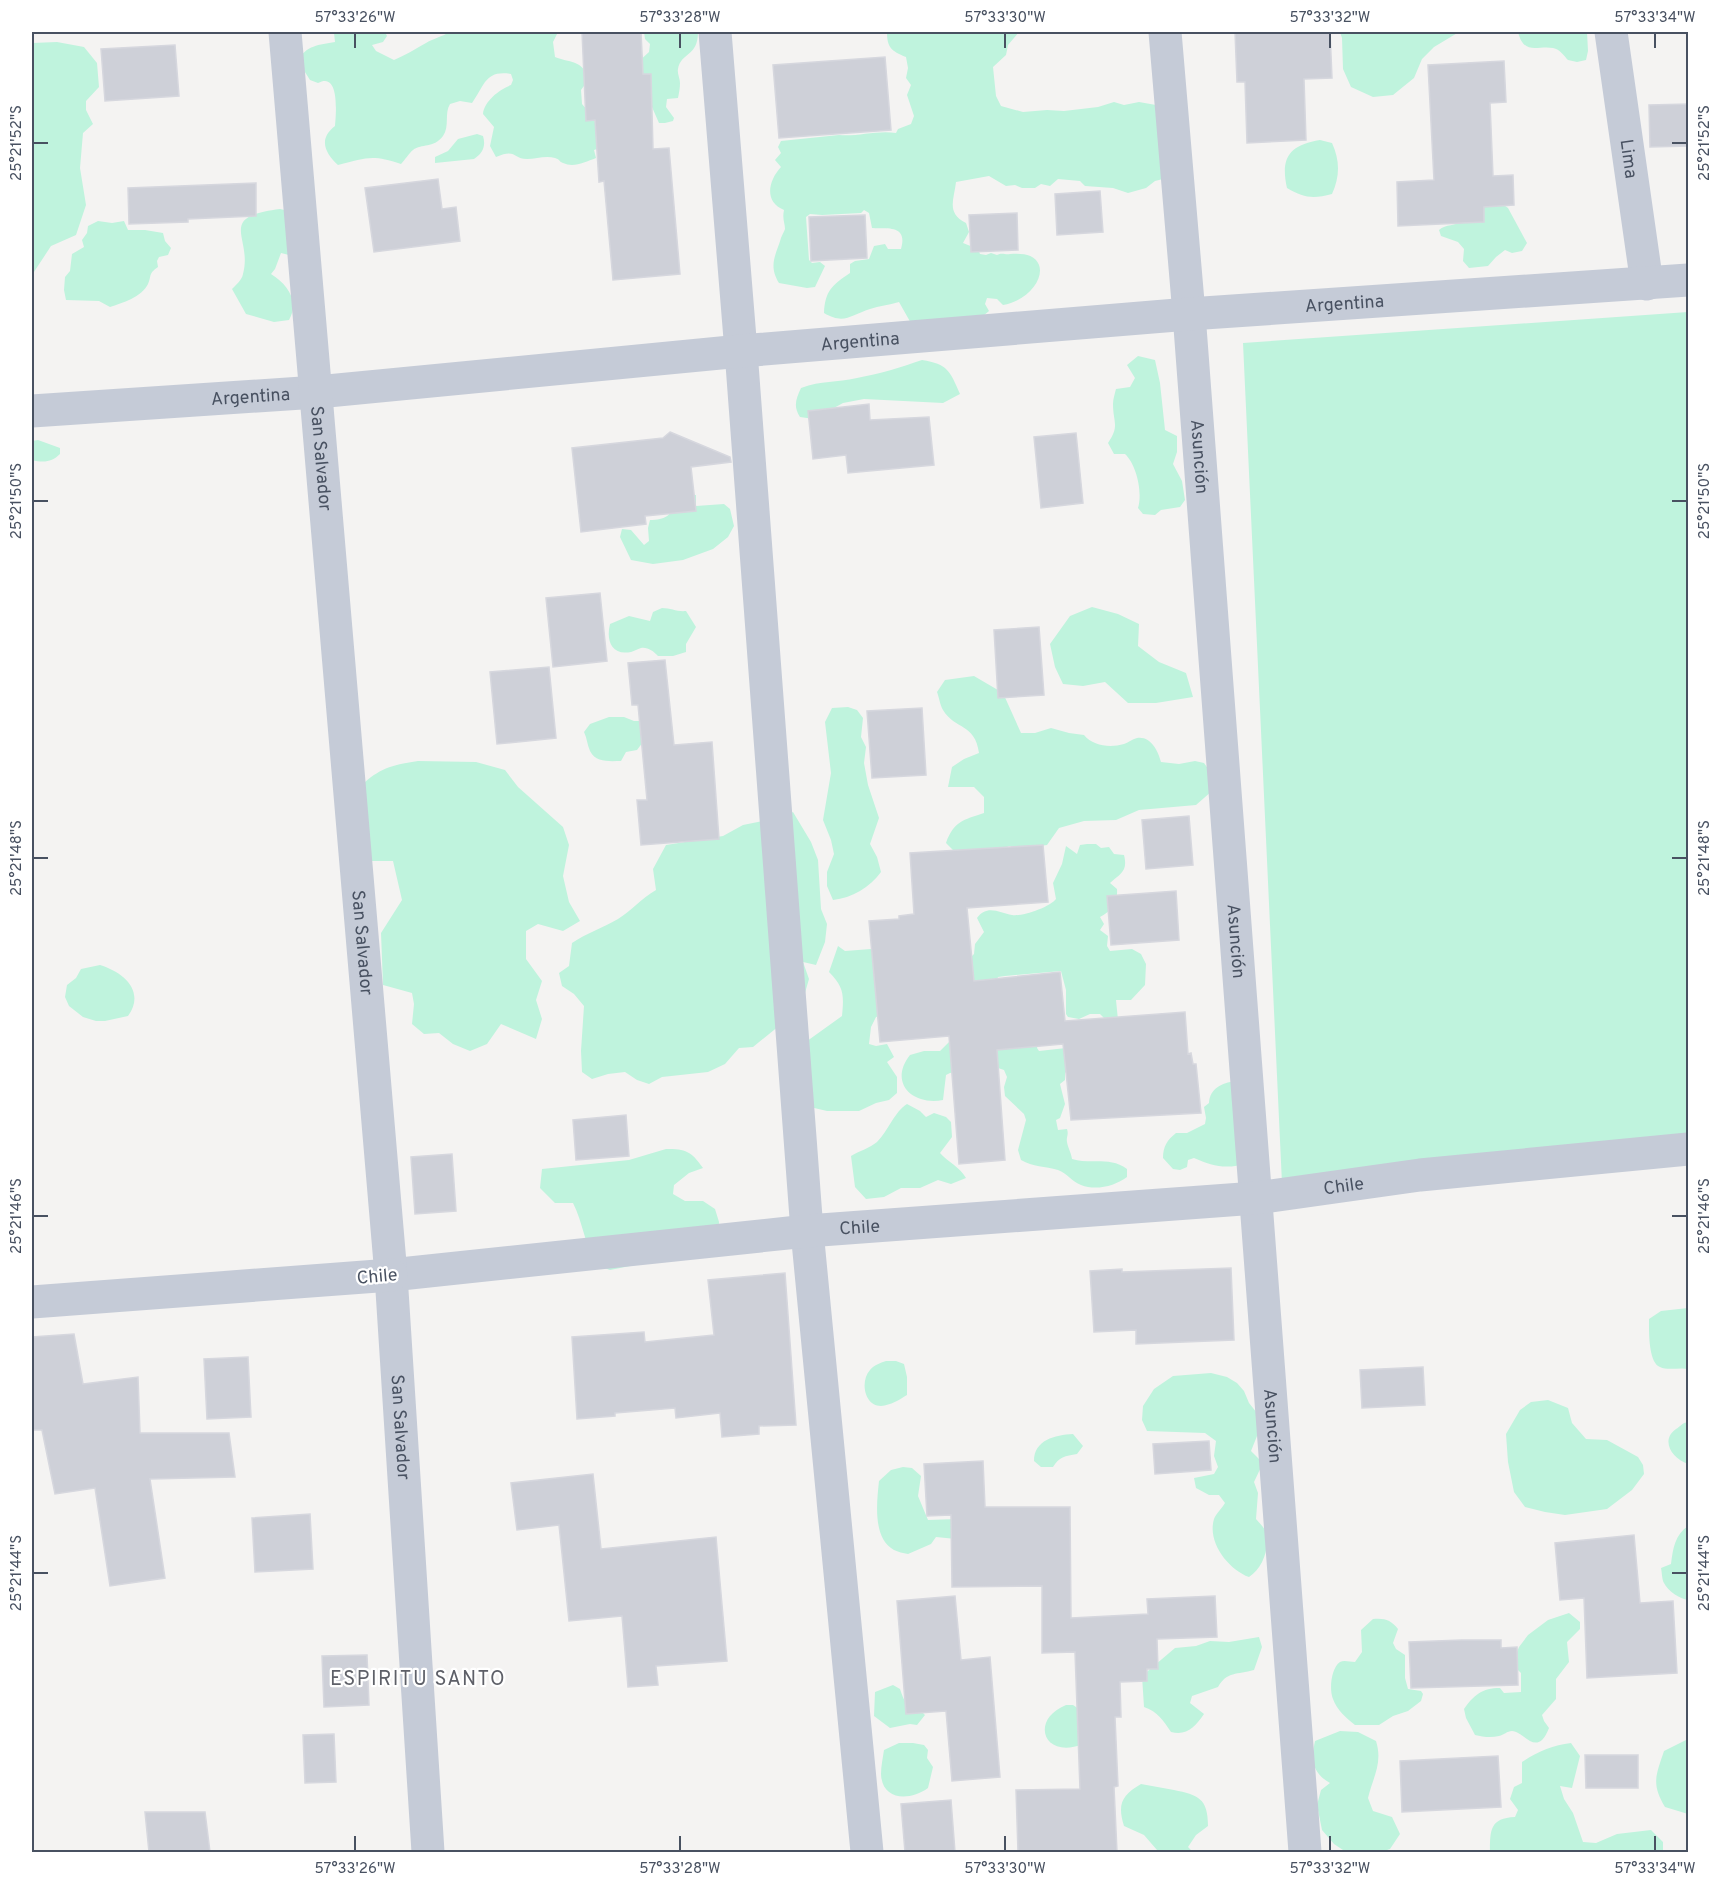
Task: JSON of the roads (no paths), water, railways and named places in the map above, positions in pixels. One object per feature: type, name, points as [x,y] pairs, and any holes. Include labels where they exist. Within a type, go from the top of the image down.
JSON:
[{"type":"street","name":"San Salvador","points":[[285,32],[392,1275],[428,1852]]},
{"type":"street","points":[[715,32],[807,1231],[867,1852]]},
{"type":"street","name":"Asunción","points":[[1165,32],[1189,315],[1305,1852]]},
{"type":"street","name":"Lima","points":[[1611,32],[1647,284]]},
{"type":"street","name":"Argentina","points":[[32,411],[316,392],[741,351],[1189,315],[1689,280]]},
{"type":"street","name":"Chile","points":[[32,1302],[392,1275],[807,1231],[1256,1198],[1419,1175],[1689,1149]]},
{"type":"district","name":"ESPIRITU SANTO","points":[[418,1678]]}]
